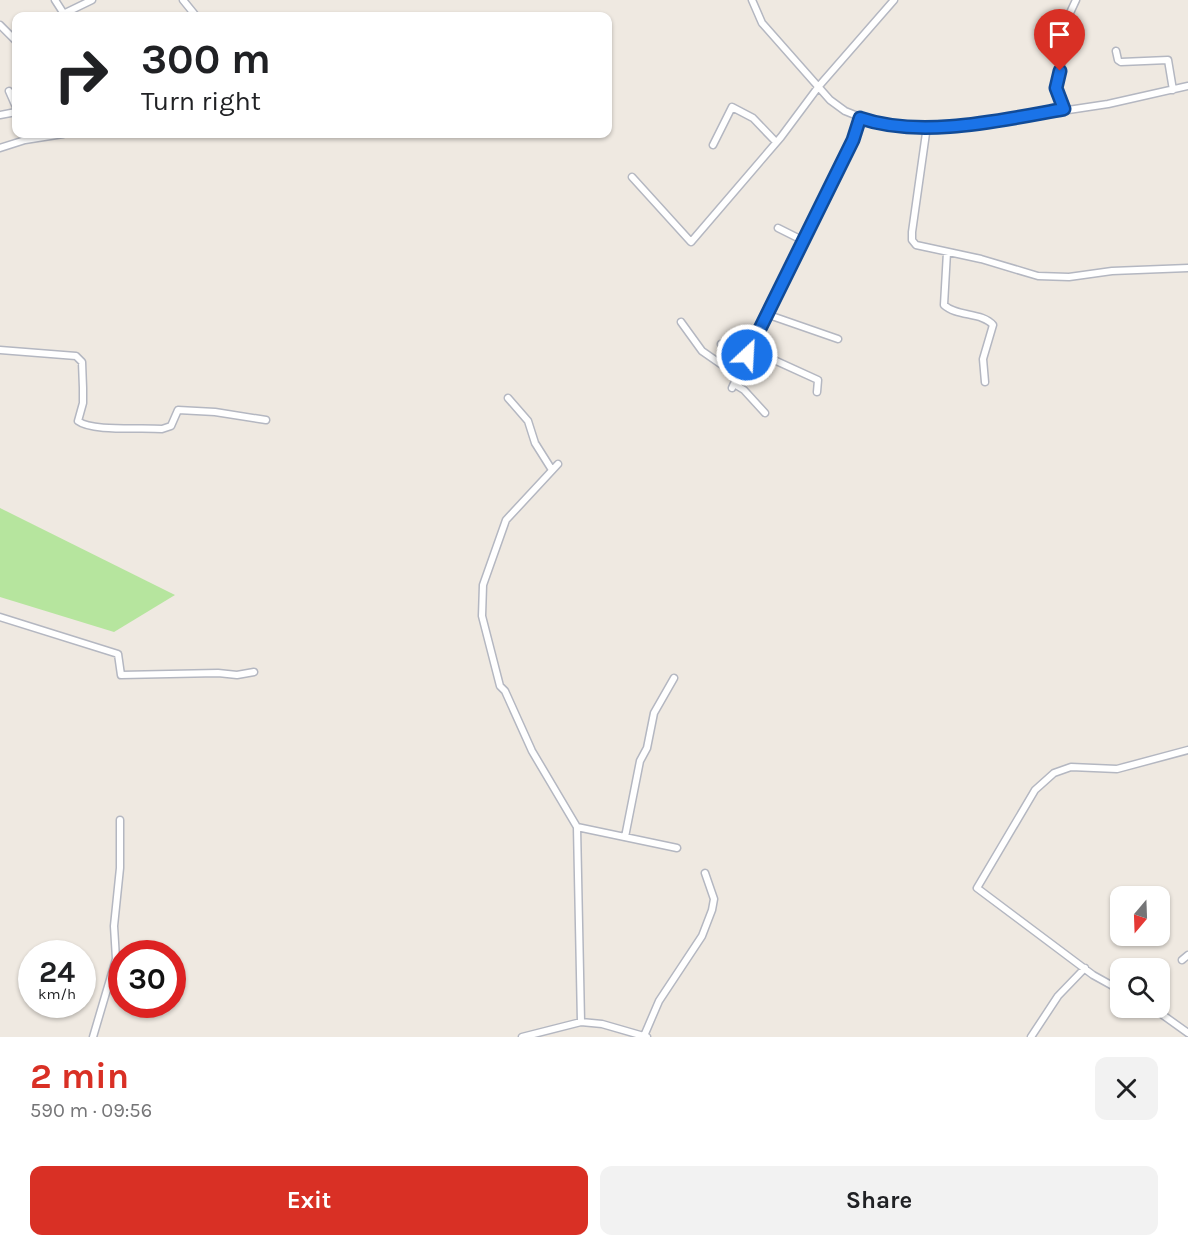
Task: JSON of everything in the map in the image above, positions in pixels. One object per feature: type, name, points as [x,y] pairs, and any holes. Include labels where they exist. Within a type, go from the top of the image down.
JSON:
[{"type":"street","points":[[67,12],[92,0]]},
{"type":"street","points":[[183,0],[193,12]]},
{"type":"street","points":[[752,0],[762,23],[830,100],[860,118],[896,126],[969,125],[1108,104],[1188,86]]},
{"type":"street","points":[[632,177],[691,242],[776,142],[819,86],[894,0]]},
{"type":"street","points":[[1064,109],[1056,88],[1069,32],[1069,15],[1076,0]]},
{"type":"street","points":[[0,25],[12,36]]},
{"type":"street","points":[[1116,51],[1118,60],[1121,62],[1161,58],[1168,60],[1173,90]]},
{"type":"street","points":[[9,91],[12,98]]},
{"type":"street","points":[[713,145],[732,107],[753,118],[776,142]]},
{"type":"street","points":[[765,412],[733,386],[766,314],[853,140],[860,118]]},
{"type":"street","points":[[927,126],[912,240],[923,247],[1038,276],[1069,277],[1112,271],[1188,268]]},
{"type":"street","points":[[0,148],[38,138]]},
{"type":"street","points":[[778,228],[804,241]]},
{"type":"street","points":[[947,252],[944,305],[952,310],[988,321],[993,325],[983,359],[985,382]]},
{"type":"street","points":[[766,314],[838,339]]},
{"type":"street","points":[[681,322],[702,351],[738,376]]},
{"type":"street","points":[[721,344],[748,352],[818,380],[817,392]]},
{"type":"street","points":[[0,350],[76,356],[82,362],[83,403],[78,421],[82,424],[99,427],[162,429],[171,426],[178,410],[215,412],[266,420]]},
{"type":"street","points":[[508,398],[528,421],[535,443],[552,470]]},
{"type":"street","points":[[558,464],[507,520],[483,585],[482,615],[500,686],[505,691],[535,756],[577,827],[581,1022]]},
{"type":"street","points":[[0,617],[118,654],[121,675],[218,673],[237,675],[254,672]]},
{"type":"street","points":[[625,837],[654,713],[674,678]]},
{"type":"street","points":[[1110,984],[1084,968],[978,891],[978,884],[1044,780],[1071,767],[1117,769],[1188,750]]},
{"type":"street","points":[[93,1037],[116,959],[114,926],[120,868],[120,820]]},
{"type":"street","points":[[577,827],[677,848]]},
{"type":"street","points":[[522,1037],[581,1022],[602,1024],[646,1037],[659,1000],[702,936],[712,910],[714,899],[705,873]]},
{"type":"street","points":[[1182,960],[1188,955]]},
{"type":"street","points":[[1031,1037],[1058,996],[1084,968]]},
{"type":"street","points":[[1167,1018],[1188,1033]]},
{"type":"green space","points":[[0,508],[175,595],[114,632],[0,597]]},
{"type":"route","points":[[747,355],[853,140],[860,118],[896,126],[955,127],[1064,109],[1056,88],[1060,71]]}]
